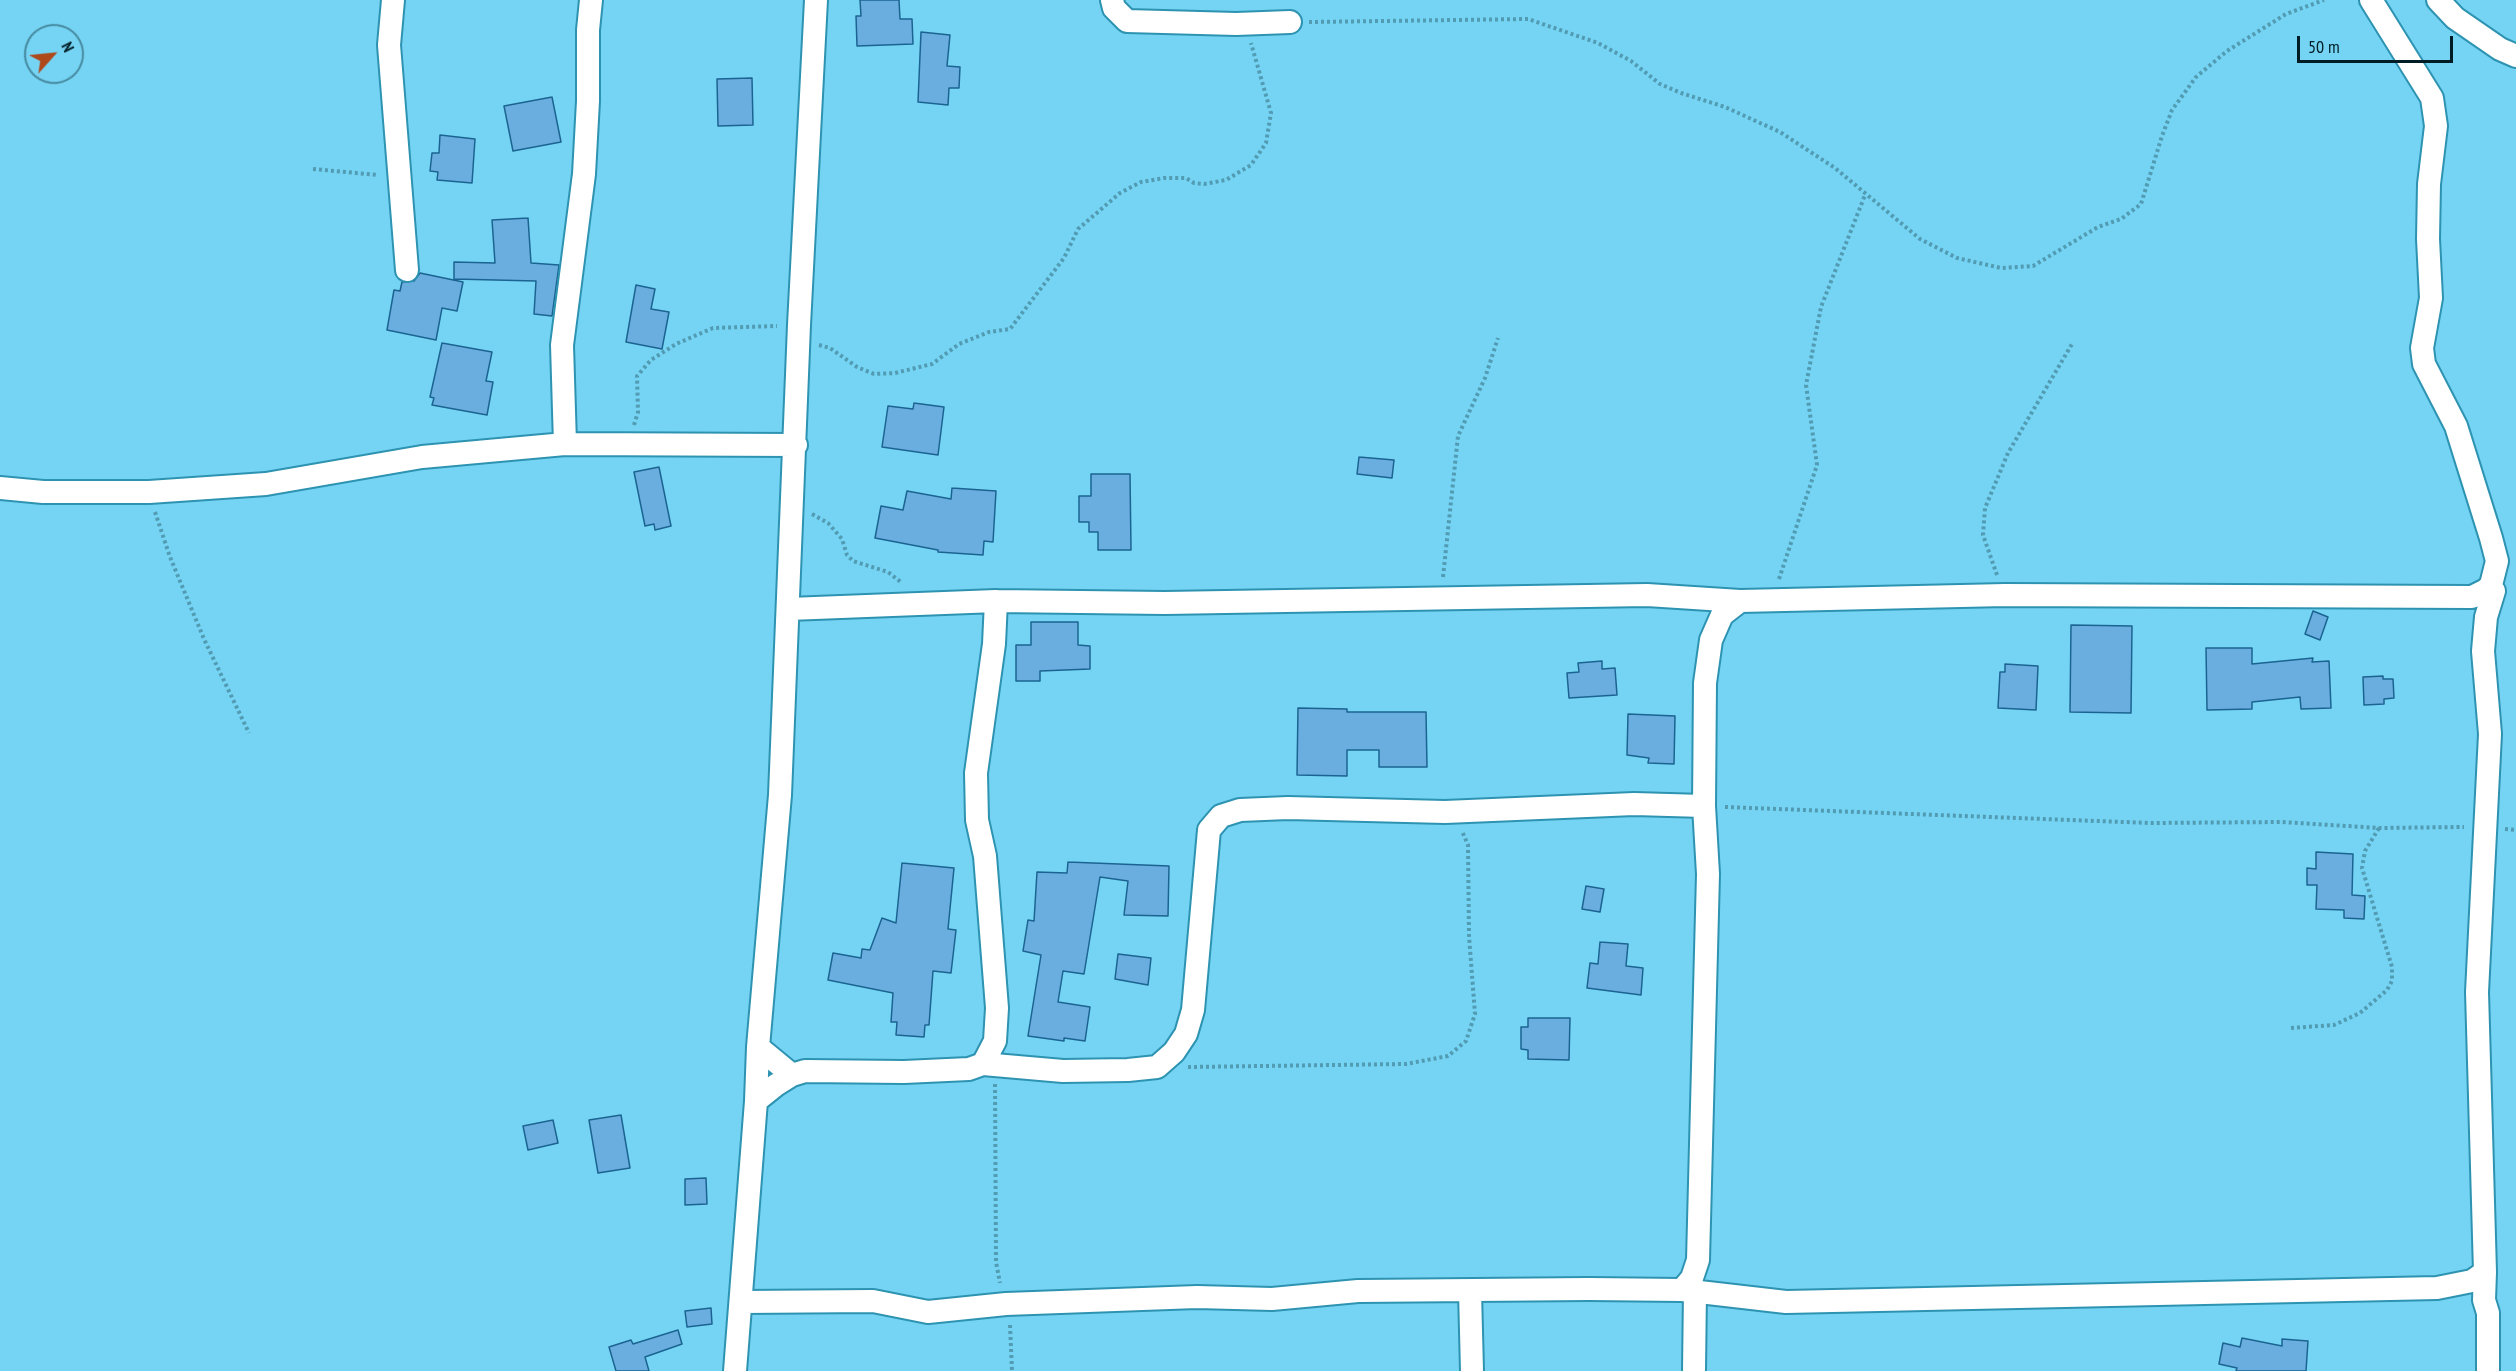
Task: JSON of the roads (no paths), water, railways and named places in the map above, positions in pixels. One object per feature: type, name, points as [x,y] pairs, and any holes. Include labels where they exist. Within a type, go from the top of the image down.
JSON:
[{"type":"street","points":[[393,0],[389,45],[407,270]]},
{"type":"street","points":[[565,444],[562,345],[584,174],[591,0]]},
{"type":"street","points":[[735,1371],[756,1101],[758,1047],[780,795],[794,503],[799,333],[816,0]]},
{"type":"street","points":[[1112,0],[1114,8],[1127,21],[1236,24],[1290,22]]},
{"type":"street","points":[[2371,0],[2432,98],[2436,126],[2429,184],[2428,239],[2431,298],[2422,348],[2424,364],[2456,426],[2497,561],[2494,575],[2499,591],[2486,617],[2483,651],[2490,734],[2477,992],[2484,1300],[2488,1313],[2488,1371]]},
{"type":"street","points":[[2438,0],[2455,18],[2516,56]]},
{"type":"street","points":[[0,488],[43,492],[149,492],[266,484],[422,457],[565,444],[796,445]]},
{"type":"street","points":[[789,609],[996,601],[1165,603],[1647,595],[1740,601],[2006,595],[2472,597],[2499,591]]},
{"type":"street","points":[[990,1065],[995,1041],[997,1008],[985,855],[977,820],[976,773],[994,644],[996,601]]},
{"type":"street","points":[[1694,1371],[1688,1290],[1698,1260],[1708,874],[1704,806],[1705,683],[1712,640],[1722,615],[1740,601]]},
{"type":"street","points":[[756,1101],[792,1075],[805,1071],[904,1072],[969,1069],[990,1065],[1063,1071],[1157,1067],[1174,1052],[1186,1034],[1193,1010],[1209,830],[1221,816],[1240,810],[1288,808],[1445,812],[1634,804],[1704,806]]},
{"type":"street","points":[[758,1047],[792,1075]]},
{"type":"street","points":[[741,1302],[873,1301],[928,1312],[1015,1304],[1197,1298],[1272,1299],[1358,1290],[1688,1290],[1786,1302],[2426,1288],[2460,1285],[2472,1281],[2485,1272]]},
{"type":"street","points":[[2460,1285],[2484,1300]]},
{"type":"street","points":[[1470,1291],[1472,1371]]}]
